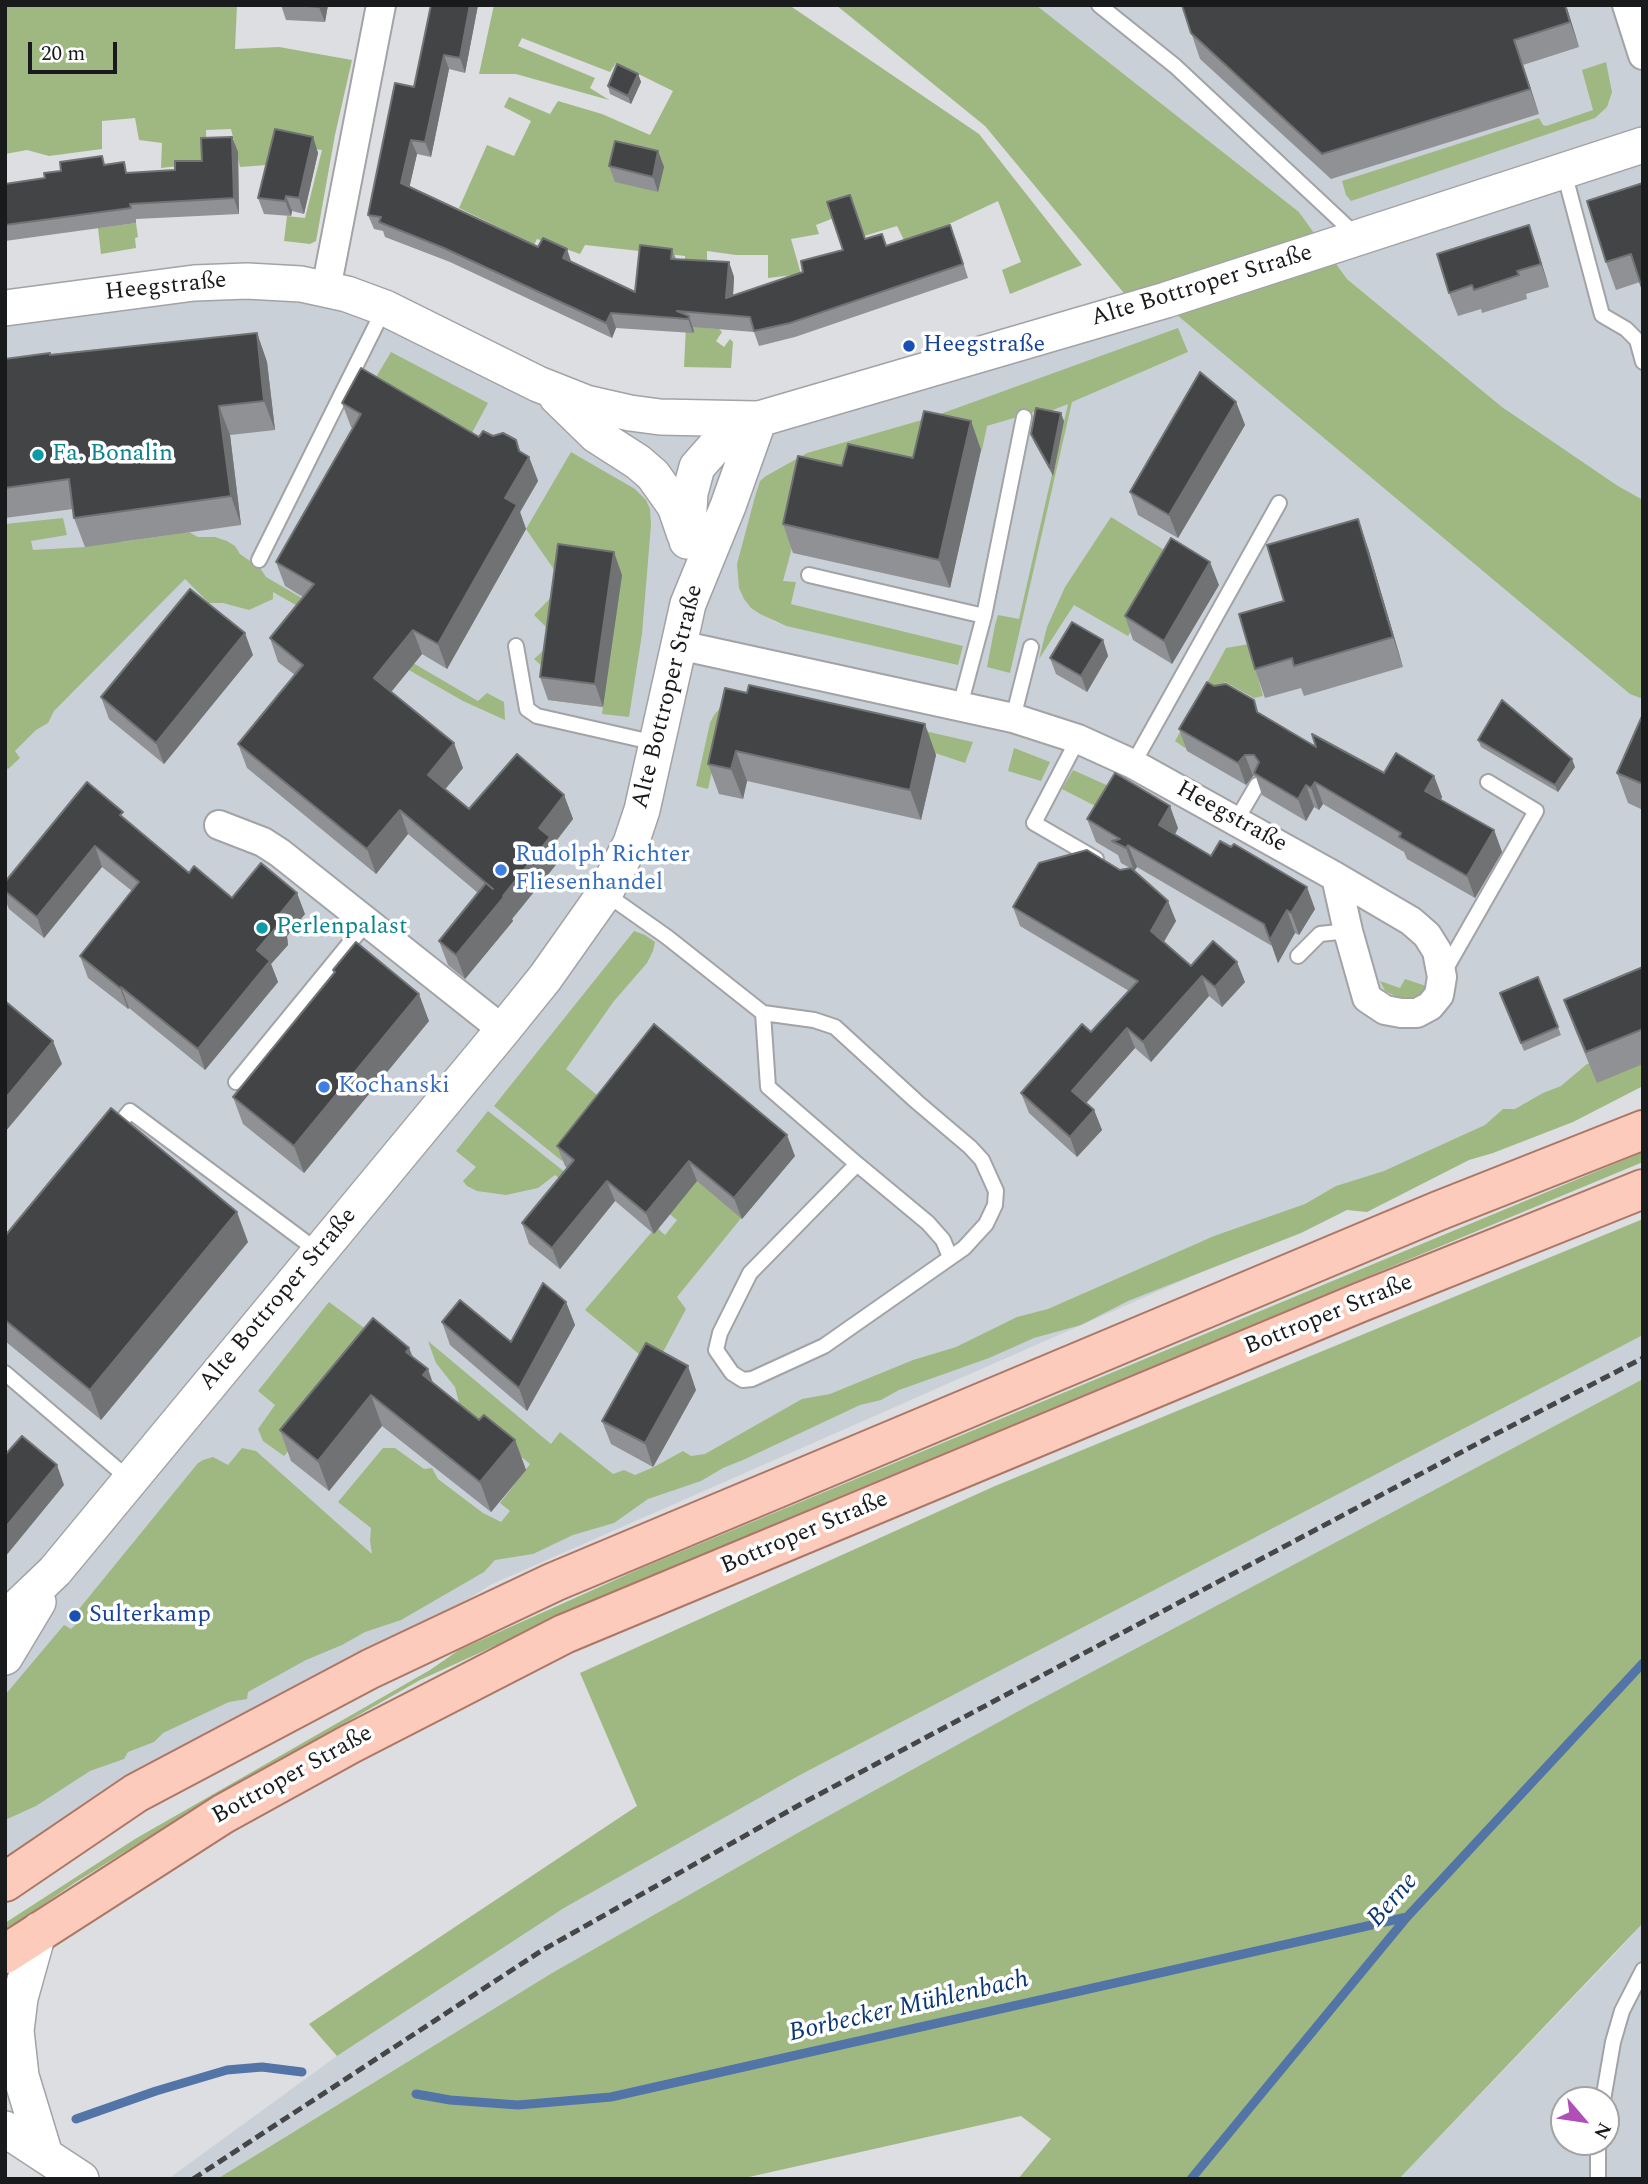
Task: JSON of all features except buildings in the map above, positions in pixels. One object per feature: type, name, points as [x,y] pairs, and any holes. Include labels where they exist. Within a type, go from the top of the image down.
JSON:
[{"type":"main road","points":[[15,1868],[136,1793],[370,1669],[554,1582],[1438,1211],[1643,1130]]},
{"type":"main road","name":"Bottroper Straße","points":[[5,1954],[223,1814],[350,1744],[564,1634],[1361,1301],[1643,1189]]},
{"type":"street","points":[[326,289],[382,5]]},
{"type":"street","points":[[1627,5],[1643,55]]},
{"type":"street","name":"Alte Bottroper Straße","points":[[687,541],[690,492],[697,467],[720,441],[741,426],[1166,300],[1643,145]]},
{"type":"street","name":"Heegstraße","points":[[5,308],[205,282],[274,282],[326,289],[385,308],[547,388],[586,403],[630,414],[759,419]]},
{"type":"street","name":"Heegstraße","points":[[547,388],[596,435],[653,475],[674,506],[687,541],[688,604]]},
{"type":"street","name":"Alte Bottroper Straße","points":[[5,1619],[55,1571],[503,1030],[605,893],[631,843],[642,810],[688,604],[728,506],[759,419]]},
{"type":"street","name":"Heegstraße","points":[[679,645],[1013,718],[1078,739],[1133,764],[1411,921],[1426,935],[1437,951],[1442,977]]},
{"type":"street","points":[[219,825],[263,842],[503,1030]]},
{"type":"street","points":[[1336,877],[1367,998],[1385,1010],[1418,1013],[1430,1006],[1439,995],[1442,977]]},
{"type":"street","name":"Alte Bottroper Straße","points":[[5,1657],[55,1571]]},
{"type":"street","points":[[39,1930],[20,1998],[16,2031],[21,2076],[45,2155]]},
{"type":"street","points":[[5,2129],[81,2179]]},
{"type":"lane","points":[[1099,5],[1175,66],[1359,237]]},
{"type":"lane","points":[[1563,171],[1602,315],[1626,329],[1636,340],[1643,362]]},
{"type":"lane","points":[[259,560],[385,308]]},
{"type":"lane","points":[[960,706],[984,616],[1024,416]]},
{"type":"lane","points":[[1133,764],[1279,503]]},
{"type":"lane","points":[[809,575],[984,616]]},
{"type":"lane","points":[[516,646],[527,709],[537,716],[657,743]]},
{"type":"lane","points":[[1013,718],[1031,647]]},
{"type":"lane","points":[[1078,739],[1034,823],[1111,868]]},
{"type":"lane","points":[[1442,977],[1536,811],[1488,782]]},
{"type":"lane","points":[[1237,821],[1257,785]]},
{"type":"lane","points":[[605,893],[667,937],[763,1013],[814,1020],[835,1027],[982,1160],[996,1191],[995,1205],[986,1224],[964,1248],[824,1346],[752,1379],[743,1380],[732,1373],[716,1350],[720,1333],[750,1273],[857,1164]]},
{"type":"lane","points":[[236,1082],[367,922]]},
{"type":"lane","points":[[1298,956],[1320,934],[1348,931]]},
{"type":"lane","points":[[763,1013],[768,1087],[928,1223],[943,1240],[950,1257]]},
{"type":"lane","points":[[104,1142],[130,1111],[319,1252]]},
{"type":"lane","points":[[5,1373],[130,1479]]},
{"type":"lane","points":[[1605,2086],[1612,2042],[1622,2011],[1643,1970]]},
{"type":"lane","points":[[1598,2156],[1598,2179]]},
{"type":"shaded area","points":[[1036,5],[1643,5],[1643,500],[1502,407],[1347,279],[1299,212]]},
{"type":"shaded area","points":[[287,283],[538,384],[705,419],[1165,305],[1643,699],[1643,1074],[1186,1279],[490,1585],[5,1898],[5,308]],"holes":[[[1188,352],[1038,416],[1036,412],[987,426],[792,548],[782,582],[791,604],[963,646],[958,664],[786,626],[751,608],[756,493],[760,481],[807,453],[932,417]]]},
{"type":"shaded area","points":[[1643,1335],[1643,1379],[801,1831],[552,1973],[217,2179],[168,2179],[337,2056],[564,1908],[800,1775]]},
{"type":"shaded area","points":[[1643,1923],[1643,2179],[1399,2179],[1615,1954]]},
{"type":"green space","points":[[5,5],[237,5],[235,49],[279,47],[352,60],[316,241],[310,244],[284,241],[287,216],[305,218],[322,150],[275,144],[267,165],[240,167],[231,129],[206,130],[207,163],[161,168],[162,143],[139,140],[135,118],[102,121],[102,149],[49,156],[27,150],[5,154]]},
{"type":"green space","points":[[494,5],[789,5],[979,134],[1082,265],[1010,294],[1002,270],[1021,262],[998,201],[949,224],[956,240],[911,254],[897,226],[864,236],[854,210],[816,225],[819,234],[791,239],[801,274],[768,278],[768,255],[707,251],[707,289],[684,285],[685,256],[585,245],[580,254],[537,239],[520,274],[496,240],[502,229],[459,208],[487,145],[514,156],[531,121],[504,107],[509,97],[550,114],[558,101],[602,114],[650,135],[673,91],[616,63],[610,72],[522,38],[518,46],[595,78],[590,88],[609,100],[516,74],[479,74]]},
{"type":"green space","points":[[836,5],[1036,5],[1299,212],[1347,279],[1502,407],[1643,500],[1643,699],[1630,694],[1165,305],[1133,304],[985,126]]},
{"type":"green space","points":[[1606,62],[1612,92],[1607,107],[1595,118],[1351,201],[1346,195],[1342,181],[1539,118],[1546,126],[1593,110],[1582,70]]},
{"type":"green space","points":[[136,223],[136,248],[101,254],[98,228]]},
{"type":"green space","points":[[686,326],[719,329],[722,332],[716,341],[724,347],[730,339],[733,342],[731,368],[684,367]]},
{"type":"green space","points":[[1178,328],[1188,352],[1072,402],[1010,673],[987,667],[995,625],[998,615],[1019,619],[1068,404],[1038,416],[1035,412],[987,426],[982,450],[931,439],[922,483],[792,548],[783,581],[796,582],[791,604],[963,646],[958,665],[786,626],[760,614],[744,599],[739,588],[737,564],[756,493],[760,481],[766,476],[807,453],[932,417]]},
{"type":"green space","points":[[391,352],[488,403],[466,444],[369,389]]},
{"type":"green space","points":[[571,452],[635,489],[646,500],[650,509],[642,634],[629,717],[602,714],[603,707],[548,700],[552,675],[534,659],[557,638],[534,615],[564,584],[526,529]]},
{"type":"green space","points":[[1111,517],[1177,558],[1128,636],[1074,605],[1039,659],[1047,627],[1065,587]]},
{"type":"green space","points":[[63,518],[67,535],[31,541],[33,550],[85,547],[96,537],[114,537],[122,542],[189,532],[198,537],[215,537],[227,541],[260,568],[266,577],[478,701],[487,693],[504,702],[505,720],[463,701],[273,592],[273,599],[249,610],[223,603],[209,603],[185,579],[54,711],[48,723],[36,730],[15,751],[20,758],[8,769],[5,766],[5,524]]},
{"type":"green space","points":[[1249,644],[1263,696],[1254,698],[1225,682],[1185,748],[1175,741],[1226,648]]},
{"type":"green space","points":[[771,696],[973,742],[965,763],[932,752],[725,712],[708,789],[696,786],[714,715],[720,708]]},
{"type":"green space","points":[[1014,748],[1050,762],[1041,781],[1008,771]]},
{"type":"green space","points":[[1073,770],[1122,792],[1109,813],[1062,789]]},
{"type":"green space","points":[[634,931],[655,942],[653,951],[647,963],[614,1001],[566,1069],[742,1217],[677,1297],[686,1309],[655,1367],[585,1310],[656,1227],[665,1235],[677,1220],[590,1129],[562,1161],[494,1106]]},
{"type":"green space","points":[[1405,979],[1426,986],[1425,992],[1417,999],[1402,999],[1385,991],[1380,981],[1400,988]]},
{"type":"green space","points":[[1643,1054],[1643,1086],[1573,1122],[1469,1160],[1367,1212],[1347,1210],[1301,1233],[1128,1301],[1081,1325],[1034,1338],[989,1358],[899,1390],[881,1400],[860,1405],[723,1468],[701,1481],[648,1499],[614,1523],[573,1535],[533,1554],[495,1560],[484,1572],[401,1620],[365,1632],[306,1660],[248,1692],[247,1699],[229,1702],[163,1733],[154,1742],[128,1752],[124,1759],[90,1771],[36,1806],[5,1820],[5,1695],[64,1625],[71,1629],[84,1617],[79,1609],[198,1463],[213,1457],[228,1465],[242,1448],[256,1451],[372,1554],[371,1528],[338,1502],[383,1448],[395,1448],[424,1469],[432,1468],[438,1479],[483,1513],[501,1522],[510,1511],[500,1503],[530,1464],[460,1407],[455,1387],[436,1363],[428,1341],[551,1444],[560,1432],[613,1474],[624,1470],[635,1475],[683,1451],[691,1456],[705,1454],[802,1399],[830,1394],[913,1360],[956,1347],[1017,1317],[1048,1309],[1214,1236],[1305,1204],[1336,1186],[1384,1171],[1485,1125],[1503,1109],[1515,1109],[1561,1086],[1587,1064]]},
{"type":"green space","points":[[488,1111],[571,1177],[566,1183],[555,1175],[538,1188],[506,1195],[477,1191],[467,1186],[463,1181],[476,1167],[456,1151]]},
{"type":"green space","points":[[1643,1152],[1643,1162],[609,1594],[420,1680],[191,1811],[76,1882],[5,1931],[5,1923],[135,1839],[430,1670],[459,1650],[644,1567]]},
{"type":"green space","points":[[1643,1219],[1643,1335],[800,1775],[564,1908],[337,2056],[309,2024],[637,1806],[580,1673],[995,1486]]},
{"type":"green space","points":[[329,1302],[379,1339],[284,1456],[263,1441],[258,1429],[275,1405],[258,1391]]},
{"type":"green space","points":[[1643,1379],[1643,1923],[1399,2179],[1018,2179],[1051,2139],[1021,2116],[740,2179],[217,2179],[552,1973],[801,1831],[1026,1707]]},
{"type":"waterway","name":"Berne","points":[[1191,2179],[1407,1917],[1643,1663]]},
{"type":"waterway","name":"Borbecker Mühlenbach","points":[[416,2094],[450,2100],[518,2105],[611,2097],[1407,1917]]},
{"type":"waterway","name":"Borbecker Mühlenbach","points":[[76,2119],[227,2070],[262,2067],[302,2072]]},
{"type":"railway","points":[[193,2179],[541,1951],[801,1804],[1643,1358]]},
{"type":"place","name":"Heegstraße","points":[[909,346]]},
{"type":"place","name":"Fa. Bonalin","points":[[38,455]]},
{"type":"place","name":"Rudolph Richter Fliesenhandel","points":[[501,870]]},
{"type":"place","name":"Perlenpalast","points":[[262,928]]},
{"type":"place","name":"Kochanski","points":[[324,1087]]},
{"type":"place","name":"Sulterkamp","points":[[75,1616]]}]
